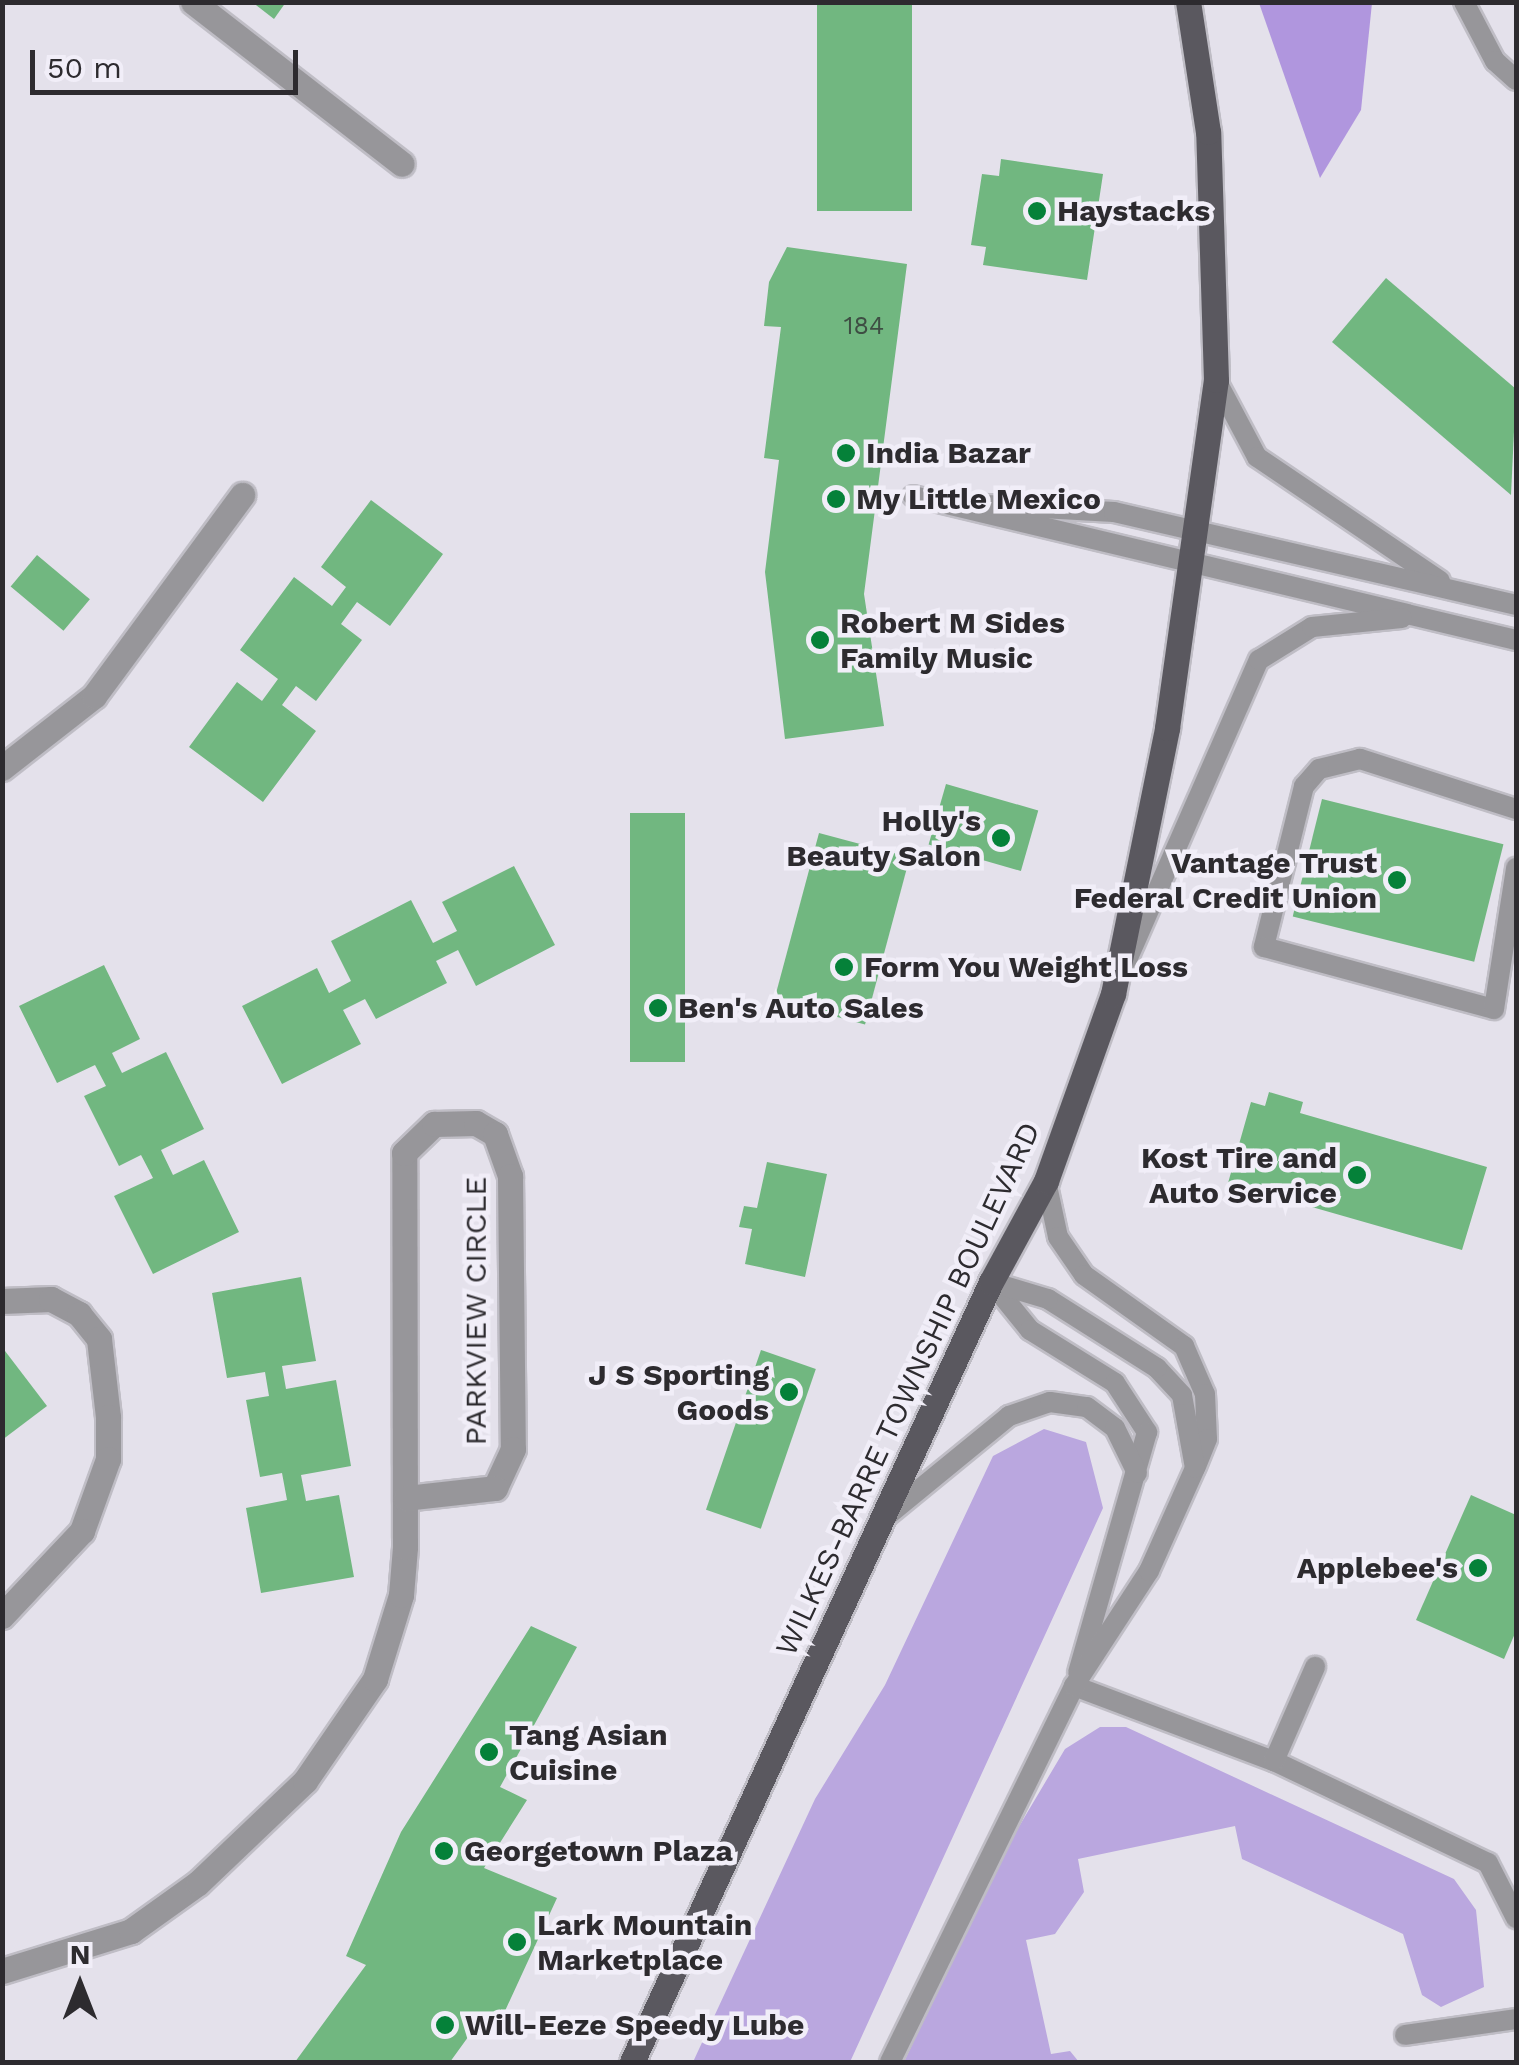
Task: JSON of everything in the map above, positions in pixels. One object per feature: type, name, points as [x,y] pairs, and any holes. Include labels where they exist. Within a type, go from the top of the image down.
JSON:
[{"type":"main road","name":"WILKES-BARRE TOWNSHIP BOULEVARD","points":[[632,2062],[991,1282],[1046,1181],[1113,994],[1198,532],[1216,380],[1208,132],[1188,2]]},
{"type":"street","points":[[192,2],[402,164]]},
{"type":"street","points":[[2,768],[94,696],[242,495]]},
{"type":"street","name":"PARKVIEW CIRCLE","points":[[2,1970],[130,1931],[198,1884],[305,1781],[348,1723],[391,1636],[406,1498],[404,1154],[434,1124],[476,1123],[495,1134],[510,1176],[513,1449],[495,1488],[406,1498]]},
{"type":"street","points":[[2,1301],[51,1300],[79,1314],[99,1338],[108,1417],[108,1459],[82,1532],[2,1616]]},
{"type":"lane","points":[[1464,2],[1494,61],[1516,80]]},
{"type":"lane","points":[[1216,380],[1257,457],[1282,480],[1454,590]]},
{"type":"lane","points":[[913,496],[967,505],[1192,565],[1516,640]]},
{"type":"lane","points":[[967,505],[1034,501],[1198,532],[1516,605]]},
{"type":"lane","points":[[1113,994],[1258,660],[1312,627],[1415,616]]},
{"type":"lane","points":[[1516,808],[1360,760],[1318,770],[1304,786],[1264,947],[1494,1009],[1506,989],[1516,868]]},
{"type":"lane","points":[[890,2062],[1074,1686],[1149,1571],[1206,1439],[1196,1369],[1184,1346],[1084,1274],[1058,1236],[1046,1181]]},
{"type":"lane","points":[[991,1282],[1048,1299],[1157,1368],[1182,1395],[1195,1468]]},
{"type":"lane","points":[[991,1282],[1030,1330],[1115,1382],[1139,1409],[1147,1432],[1138,1479],[1105,1560],[1074,1686]]},
{"type":"lane","points":[[880,1522],[1009,1416],[1050,1402],[1086,1407],[1115,1428],[1138,1479]]},
{"type":"lane","points":[[1274,1761],[1316,1667]]},
{"type":"lane","points":[[1074,1686],[1274,1761],[1488,1863],[1516,1918]]},
{"type":"lane","points":[[1404,2035],[1516,2019]]},
{"type":"shaded area","points":[[1259,3],[1372,3],[1361,110],[1320,178]]},
{"type":"shaded area","points":[[1044,1429],[1086,1442],[1103,1508],[850,2062],[693,2062],[815,1799],[885,1685],[993,1456]]},
{"type":"shaded area","points":[[1100,1727],[1126,1727],[1454,1879],[1476,1910],[1484,1987],[1441,2007],[1422,1995],[1403,1934],[1242,1859],[1235,1826],[1078,1859],[1084,1892],[1055,1934],[1026,1940],[1051,2054],[1070,2051],[1079,2062],[904,2062],[986,1882],[1065,1749]]},
{"type":"building","points":[[252,2],[286,2],[274,19]]},
{"type":"building","points":[[817,2],[912,2],[912,211],[817,211]]},
{"type":"building","name":"Haystacks","points":[[1001,159],[1103,174],[1087,280],[983,265],[986,247],[971,245],[982,174],[999,176]]},
{"type":"building","points":[[787,247],[907,264],[864,594],[884,726],[785,739],[765,572],[779,460],[764,458],[781,327],[764,326],[769,282]]},
{"type":"building","points":[[1386,278],[1516,389],[1511,495],[1332,342]]},
{"type":"building","points":[[371,500],[443,554],[390,626],[357,602],[341,624],[362,640],[316,701],[296,686],[282,705],[316,731],[263,802],[189,747],[237,682],[262,701],[278,679],[240,650],[294,577],[332,606],[346,587],[321,567]]},
{"type":"building","points":[[37,555],[90,599],[64,631],[11,586]]},
{"type":"building","points":[[946,784],[1038,810],[1021,871],[929,845]]},
{"type":"building","name":"Vantage Trust Federal Credit Union","points":[[1322,799],[1503,844],[1474,962],[1293,916]]},
{"type":"building","points":[[630,813],[685,813],[685,1062],[630,1062]]},
{"type":"building","points":[[819,833],[910,857],[865,1024],[774,1000]]},
{"type":"building","points":[[514,866],[555,945],[476,986],[458,950],[436,961],[447,983],[376,1019],[365,999],[343,1010],[361,1044],[282,1084],[242,1006],[317,968],[329,993],[351,981],[331,941],[411,900],[433,943],[457,931],[442,902]]},
{"type":"building","points":[[104,965],[140,1039],[112,1053],[122,1073],[166,1052],[204,1129],[161,1150],[173,1175],[204,1160],[239,1232],[153,1274],[114,1196],[153,1178],[141,1155],[119,1166],[84,1096],[106,1086],[95,1065],[57,1083],[19,1006]]},
{"type":"building","name":"Kost Tire and Auto Service","points":[[1269,1092],[1303,1102],[1300,1113],[1487,1167],[1462,1250],[1228,1183],[1251,1102],[1265,1106]]},
{"type":"building","points":[[767,1162],[827,1174],[805,1277],[745,1264],[752,1229],[739,1227],[744,1206],[757,1208]]},
{"type":"building","points":[[301,1277],[316,1361],[282,1366],[286,1389],[336,1380],[351,1466],[301,1475],[306,1501],[339,1495],[354,1577],[261,1593],[246,1508],[287,1500],[282,1473],[260,1477],[246,1400],[269,1396],[265,1372],[227,1378],[212,1293]]},
{"type":"building","points":[[2,1347],[47,1406],[2,1440]]},
{"type":"building","points":[[761,1350],[816,1369],[761,1529],[706,1510]]},
{"type":"building","name":"Applebee's","points":[[1471,1495],[1516,1515],[1516,1631],[1504,1659],[1416,1620]]},
{"type":"building","name":"Georgetown Plaza","points":[[531,1626],[577,1647],[500,1787],[527,1800],[484,1868],[557,1898],[499,2024],[484,2015],[450,2062],[295,2062],[366,1965],[346,1956],[401,1832]]},
{"type":"place","name":"Haystacks","points":[[1037,211]]},
{"type":"place","name":"India Bazar","points":[[846,453]]},
{"type":"place","name":"My Little Mexico","points":[[836,499]]},
{"type":"place","name":"Robert M Sides Family Music","points":[[820,640]]},
{"type":"place","name":"Holly's Beauty Salon","points":[[1001,838]]},
{"type":"place","name":"Vantage Trust Federal Credit Union","points":[[1397,880]]},
{"type":"place","name":"Form You Weight Loss","points":[[844,967]]},
{"type":"place","name":"Ben's Auto Sales","points":[[658,1008]]},
{"type":"place","name":"Kost Tire and Auto Service","points":[[1357,1175]]},
{"type":"place","name":"J S Sporting Goods","points":[[789,1392]]},
{"type":"place","name":"Applebee's","points":[[1478,1568]]},
{"type":"place","name":"Tang Asian Cuisine","points":[[489,1752]]},
{"type":"place","name":"Georgetown Plaza","points":[[444,1851]]},
{"type":"place","name":"Lark Mountain Marketplace","points":[[517,1942]]},
{"type":"place","name":"Will-Eeze Speedy Lube","points":[[445,2025]]}]
